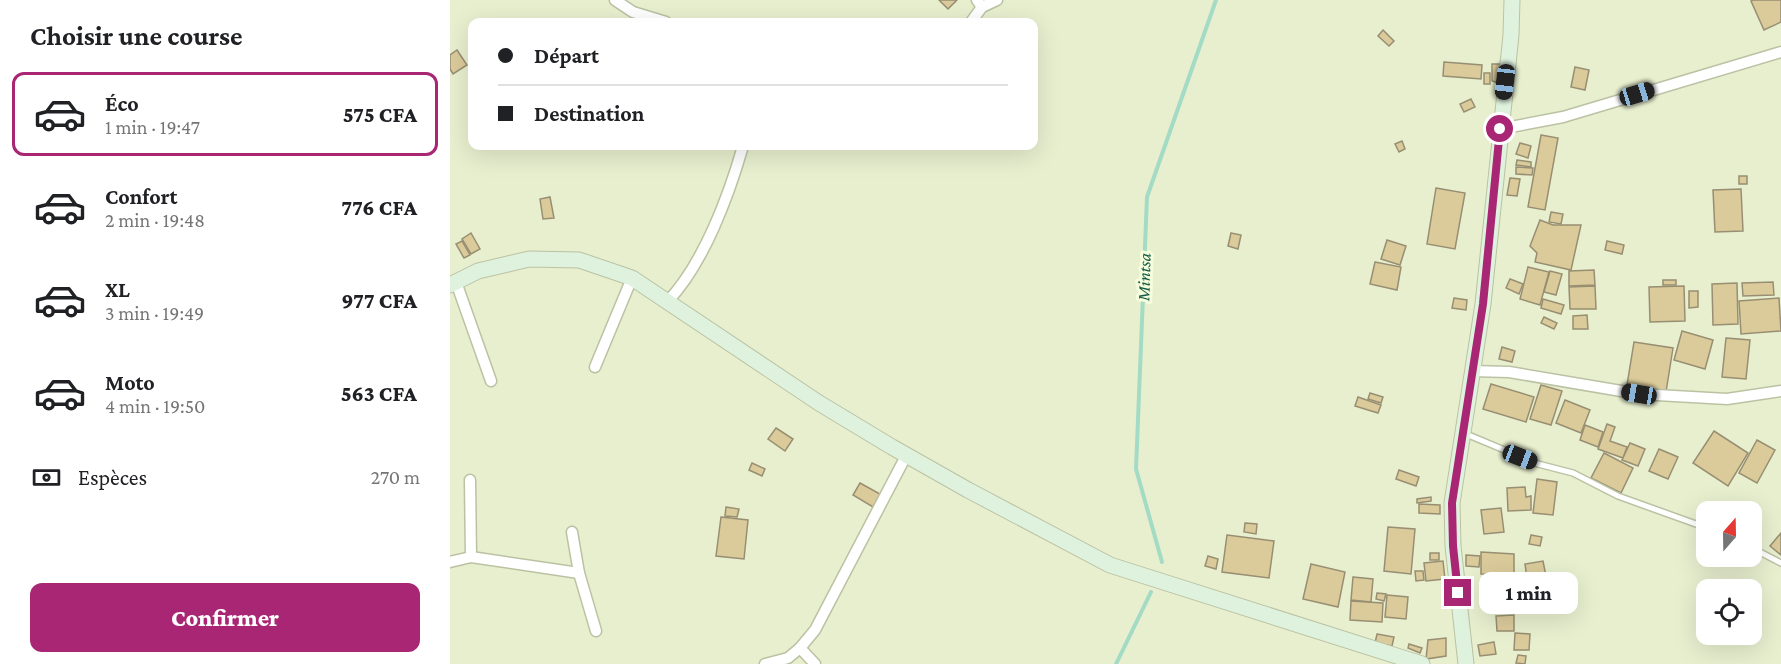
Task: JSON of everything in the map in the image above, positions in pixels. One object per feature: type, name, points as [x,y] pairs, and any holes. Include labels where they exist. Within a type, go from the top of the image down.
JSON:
[{"type":"street","points":[[615,0],[633,12],[653,18]]},
{"type":"street","points":[[973,18],[980,3],[997,0]]},
{"type":"street","points":[[1466,664],[1453,546],[1452,503],[1483,304],[1511,35],[1512,0]]},
{"type":"street","points":[[1500,129],[1563,117],[1781,52]]},
{"type":"street","points":[[668,301],[681,288],[708,240],[735,173],[741,150]]},
{"type":"street","points":[[491,381],[453,283],[478,271],[529,259],[579,260],[632,278],[819,403],[906,456],[1110,565],[1422,664]]},
{"type":"street","points":[[595,367],[632,278]]},
{"type":"street","points":[[1472,371],[1509,372],[1639,394],[1727,399],[1781,391]]},
{"type":"street","points":[[765,664],[788,658],[815,630],[906,456]]},
{"type":"street","points":[[470,480],[471,557]]},
{"type":"street","points":[[572,532],[579,573],[596,631]]},
{"type":"street","points":[[450,562],[471,557],[579,573]]},
{"type":"street","points":[[800,648],[815,664]]},
{"type":"lane","points":[[1462,432],[1529,460],[1573,473],[1636,503],[1696,524]]},
{"type":"lane","points":[[1762,553],[1781,563]]},
{"type":"building","points":[[939,0],[957,0],[948,9]]},
{"type":"building","points":[[1781,0],[1781,22],[1764,30],[1751,1]]},
{"type":"building","points":[[1383,30],[1394,41],[1389,46],[1378,36]]},
{"type":"building","points":[[457,50],[467,65],[453,74],[450,69],[450,55]]},
{"type":"building","points":[[1444,62],[1482,65],[1481,79],[1443,76]]},
{"type":"building","points":[[1492,64],[1502,64],[1499,83],[1492,81]]},
{"type":"building","points":[[1575,67],[1589,70],[1585,90],[1571,87]]},
{"type":"building","points":[[1484,73],[1490,73],[1490,84],[1484,84]]},
{"type":"building","points":[[1471,99],[1475,107],[1464,112],[1460,104]]},
{"type":"building","points":[[1541,135],[1558,138],[1545,210],[1528,207]]},
{"type":"building","points":[[1402,141],[1405,149],[1399,152],[1395,144]]},
{"type":"building","points":[[1520,143],[1531,146],[1528,158],[1516,154]]},
{"type":"building","points":[[1517,160],[1531,162],[1531,167],[1516,165]]},
{"type":"building","points":[[1516,167],[1533,168],[1532,175],[1516,174]]},
{"type":"building","points":[[1739,176],[1747,176],[1747,184],[1739,184]]},
{"type":"building","points":[[1510,178],[1520,179],[1517,196],[1507,195]]},
{"type":"building","points":[[1436,188],[1465,193],[1455,249],[1427,244]]},
{"type":"building","points":[[1741,189],[1743,231],[1715,232],[1713,190]]},
{"type":"building","points":[[550,197],[554,218],[543,219],[540,199]]},
{"type":"building","points":[[1551,212],[1563,214],[1561,224],[1549,222]]},
{"type":"building","points":[[1540,220],[1553,225],[1581,225],[1571,270],[1535,262],[1537,253],[1530,246]]},
{"type":"building","points":[[471,233],[480,249],[471,254],[462,239]]},
{"type":"building","points":[[1231,233],[1241,235],[1238,249],[1228,246]]},
{"type":"building","points":[[1387,240],[1406,246],[1400,265],[1381,259]]},
{"type":"building","points":[[462,241],[470,255],[464,258],[456,244]]},
{"type":"building","points":[[1607,241],[1624,245],[1622,254],[1605,250]]},
{"type":"building","points":[[1375,262],[1401,267],[1397,290],[1370,284]]},
{"type":"building","points":[[1528,267],[1549,272],[1540,305],[1520,299]]},
{"type":"building","points":[[1594,270],[1595,285],[1569,286],[1569,271]]},
{"type":"building","points":[[1550,271],[1562,274],[1556,295],[1544,292]]},
{"type":"building","points":[[1510,279],[1523,284],[1519,294],[1506,288]]},
{"type":"building","points":[[1663,280],[1676,280],[1676,285],[1663,285]]},
{"type":"building","points":[[1773,282],[1774,295],[1743,296],[1742,283]]},
{"type":"building","points":[[1737,283],[1738,324],[1713,325],[1712,284]]},
{"type":"building","points":[[1595,286],[1596,309],[1570,309],[1569,287]]},
{"type":"building","points":[[1684,286],[1685,321],[1650,322],[1649,287]]},
{"type":"building","points":[[1689,291],[1698,291],[1698,307],[1689,308]]},
{"type":"building","points":[[1454,298],[1467,300],[1466,310],[1452,308]]},
{"type":"building","points":[[1779,298],[1781,331],[1741,334],[1739,301]]},
{"type":"building","points":[[1543,299],[1564,305],[1561,314],[1541,308]]},
{"type":"building","points":[[1587,315],[1588,329],[1573,329],[1573,316]]},
{"type":"building","points":[[1544,317],[1557,323],[1554,329],[1541,323]]},
{"type":"building","points":[[1682,331],[1713,340],[1705,369],[1674,360]]},
{"type":"building","points":[[1726,338],[1750,340],[1746,379],[1722,377]]},
{"type":"building","points":[[1634,342],[1673,348],[1666,392],[1627,385]]},
{"type":"building","points":[[1502,347],[1515,351],[1512,362],[1499,359]]},
{"type":"building","points":[[1491,384],[1534,397],[1526,422],[1483,409]]},
{"type":"building","points":[[1541,385],[1562,391],[1551,425],[1530,419]]},
{"type":"building","points":[[1370,393],[1383,397],[1381,403],[1368,399]]},
{"type":"building","points":[[1358,397],[1381,405],[1378,413],[1355,406]]},
{"type":"building","points":[[1565,400],[1590,410],[1581,433],[1556,423]]},
{"type":"building","points":[[1607,424],[1615,427],[1610,441],[1627,447],[1623,458],[1598,449]]},
{"type":"building","points":[[1585,425],[1603,432],[1598,447],[1580,440]]},
{"type":"building","points":[[776,428],[793,439],[785,451],[768,439]]},
{"type":"building","points":[[1714,431],[1748,453],[1728,486],[1693,463]]},
{"type":"building","points":[[1757,440],[1775,450],[1757,483],[1739,473]]},
{"type":"building","points":[[1630,443],[1645,449],[1638,466],[1622,460]]},
{"type":"building","points":[[1659,449],[1678,457],[1668,479],[1649,471]]},
{"type":"building","points":[[1604,453],[1633,468],[1621,493],[1591,478]]},
{"type":"building","points":[[752,463],[765,469],[762,476],[749,470]]},
{"type":"building","points":[[1399,470],[1419,477],[1416,486],[1396,479]]},
{"type":"building","points":[[1537,479],[1557,482],[1553,515],[1533,513]]},
{"type":"building","points":[[860,483],[880,494],[873,507],[853,495]]},
{"type":"building","points":[[1525,487],[1526,497],[1531,496],[1531,510],[1508,511],[1507,488]]},
{"type":"building","points":[[1431,497],[1431,501],[1417,503],[1417,499]]},
{"type":"building","points":[[1419,504],[1440,505],[1440,514],[1419,513]]},
{"type":"building","points":[[726,507],[739,509],[737,517],[725,516]]},
{"type":"building","points":[[1501,508],[1504,532],[1484,534],[1481,510]]},
{"type":"building","points":[[721,517],[748,520],[744,559],[716,556]]},
{"type":"building","points":[[1245,523],[1257,524],[1256,534],[1244,532]]},
{"type":"building","points":[[1388,527],[1415,529],[1411,574],[1384,571]]},
{"type":"building","points":[[1781,533],[1781,555],[1770,546]]},
{"type":"building","points":[[1227,535],[1274,541],[1269,578],[1222,572]]},
{"type":"building","points":[[1531,535],[1542,537],[1540,546],[1529,544]]},
{"type":"building","points":[[1481,552],[1514,554],[1514,575],[1481,574]]},
{"type":"building","points":[[1430,553],[1439,553],[1439,560],[1430,560]]},
{"type":"building","points":[[1466,555],[1480,556],[1479,567],[1466,566]]},
{"type":"building","points":[[1208,556],[1218,559],[1216,569],[1205,566]]},
{"type":"building","points":[[1443,561],[1445,579],[1426,581],[1424,563]]},
{"type":"building","points":[[1543,561],[1546,576],[1527,578],[1525,564]]},
{"type":"building","points":[[1311,564],[1345,572],[1338,607],[1303,599]]},
{"type":"building","points":[[1415,571],[1423,571],[1424,580],[1416,581]]},
{"type":"building","points":[[1353,577],[1373,579],[1371,602],[1351,600]]},
{"type":"building","points":[[1518,577],[1545,581],[1541,608],[1514,604]]},
{"type":"building","points":[[1377,593],[1386,594],[1384,601],[1376,599]]},
{"type":"building","points":[[1387,595],[1408,597],[1406,619],[1385,617]]},
{"type":"building","points":[[1351,601],[1383,603],[1382,622],[1350,620]]},
{"type":"building","points":[[1514,615],[1514,631],[1497,631],[1496,616]]},
{"type":"building","points":[[1515,633],[1530,634],[1529,650],[1514,650]]},
{"type":"building","points":[[1377,634],[1394,637],[1392,646],[1375,643]]},
{"type":"building","points":[[1446,638],[1446,656],[1426,659],[1428,640]]},
{"type":"building","points":[[1494,642],[1496,654],[1480,656],[1478,645]]},
{"type":"building","points":[[1409,644],[1422,648],[1420,653],[1408,648]]},
{"type":"building","points":[[1518,655],[1526,656],[1525,664],[1516,663]]},
{"type":"waterway","name":"Mintsa","points":[[1162,562],[1136,469],[1147,197],[1216,0]]},
{"type":"waterway","name":"Mintsa","points":[[1116,664],[1151,592]]},
{"type":"route","points":[[1458,593],[1453,546],[1452,503],[1483,304],[1500,129]]}]
